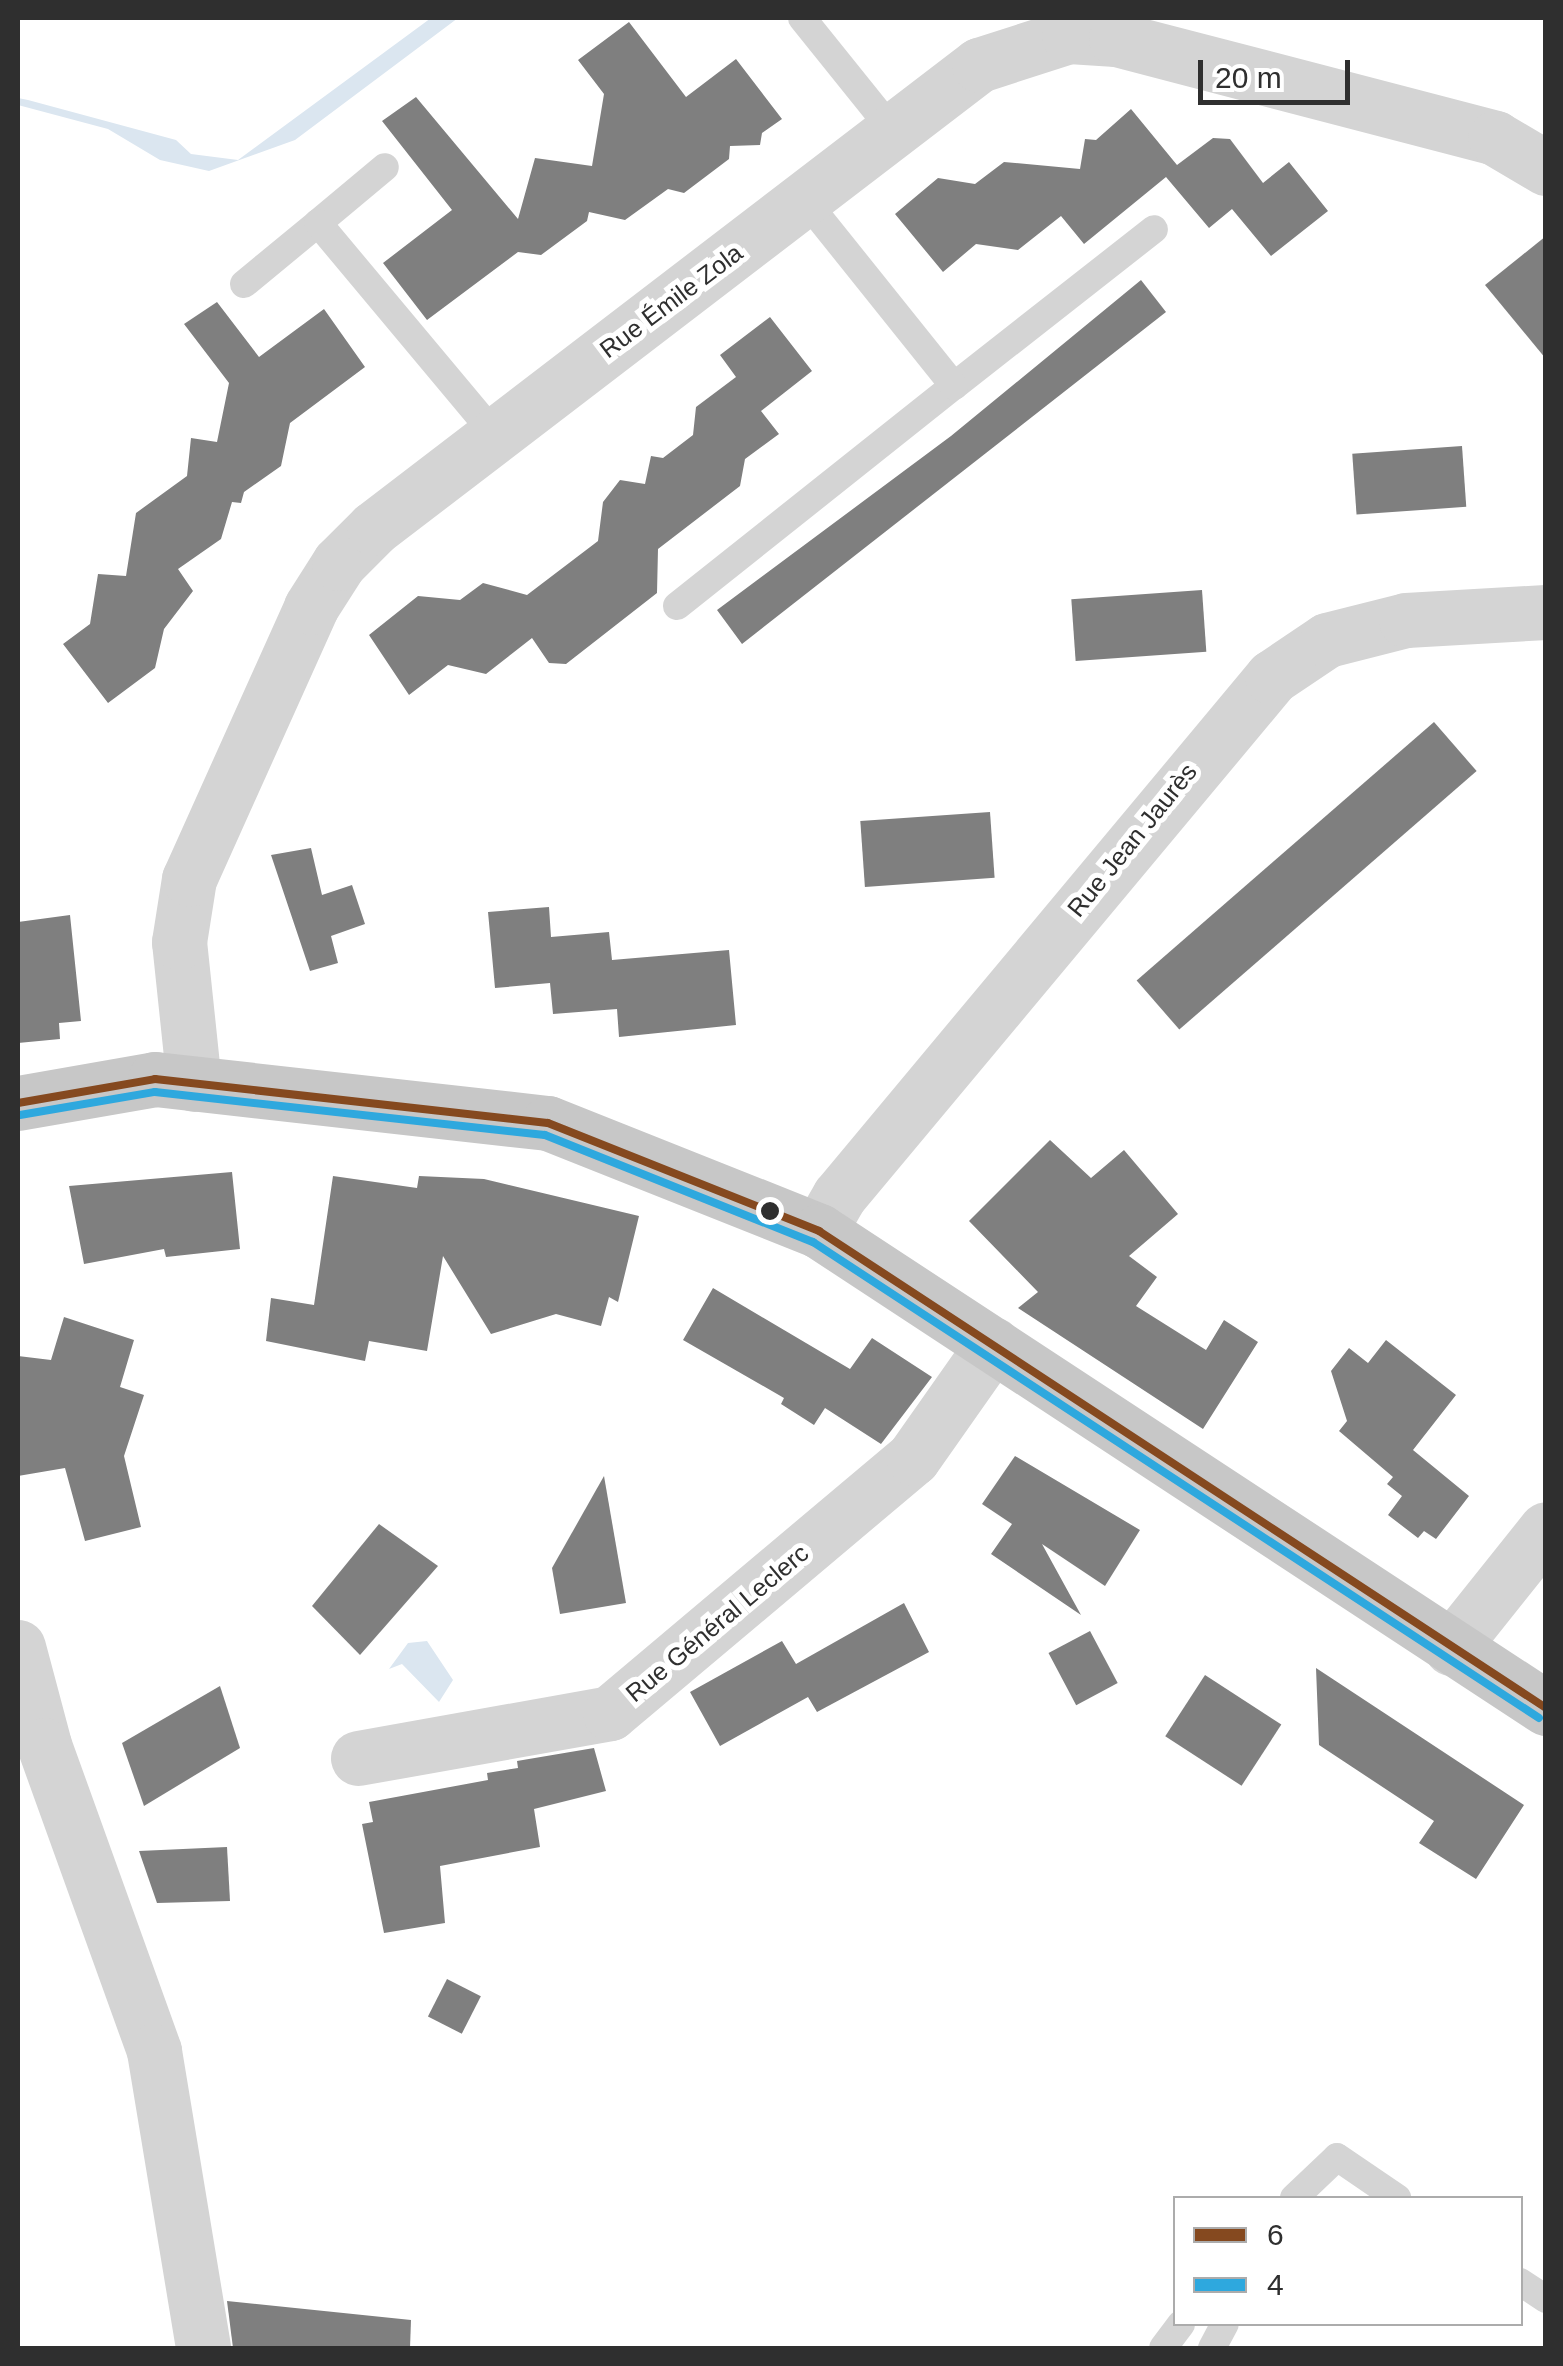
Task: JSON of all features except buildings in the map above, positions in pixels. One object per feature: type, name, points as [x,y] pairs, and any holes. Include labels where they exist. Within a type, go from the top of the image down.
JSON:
[{"type":"main road","points":[[18,1103],[154,1079],[548,1124],[820,1232],[1546,1708]]},
{"type":"street","name":"Rue Émile Zola","points":[[194,1084],[178,942],[189,879],[311,607],[374,528],[979,65],[1069,27],[1448,124],[1494,138],[1546,168]]},
{"type":"street","name":"Rue Jean Jaurès","points":[[820,1232],[839,1196],[1272,677],[1327,640],[1406,620],[1546,612]]},
{"type":"street","name":"Rue Général Leclerc","points":[[358,1758],[610,1713],[913,1458],[994,1344]]},
{"type":"street","points":[[1451,1648],[1546,1529]]},
{"type":"street","points":[[18,1648],[44,1745],[154,2051],[204,2348]]},
{"type":"lane","points":[[802,18],[894,131]]},
{"type":"lane","points":[[244,284],[385,167]]},
{"type":"lane","points":[[804,199],[954,386]]},
{"type":"lane","points":[[318,223],[495,435]]},
{"type":"lane","points":[[677,606],[1154,229]]},
{"type":"lane","points":[[1296,2196],[1336,2157],[1395,2196]]},
{"type":"lane","points":[[1523,2284],[1546,2300]]},
{"type":"lane","points":[[1163,2348],[1179,2326]]},
{"type":"lane","points":[[1212,2348],[1224,2326]]},
{"type":"shaded area","points":[[431,18],[458,18],[295,140],[209,171],[160,160],[108,129],[18,105],[18,98],[28,100],[176,140],[191,154],[238,160]]},
{"type":"shaded area","points":[[427,1641],[453,1680],[439,1702],[402,1664],[389,1669],[408,1643]]},
{"type":"transit line","name":"6","points":[[18,1103],[155,1079],[548,1123],[819,1231],[1546,1708]]},
{"type":"transit line","name":"4","points":[[20,1115],[155,1092],[545,1135],[813,1242],[1539,1718]]}]
